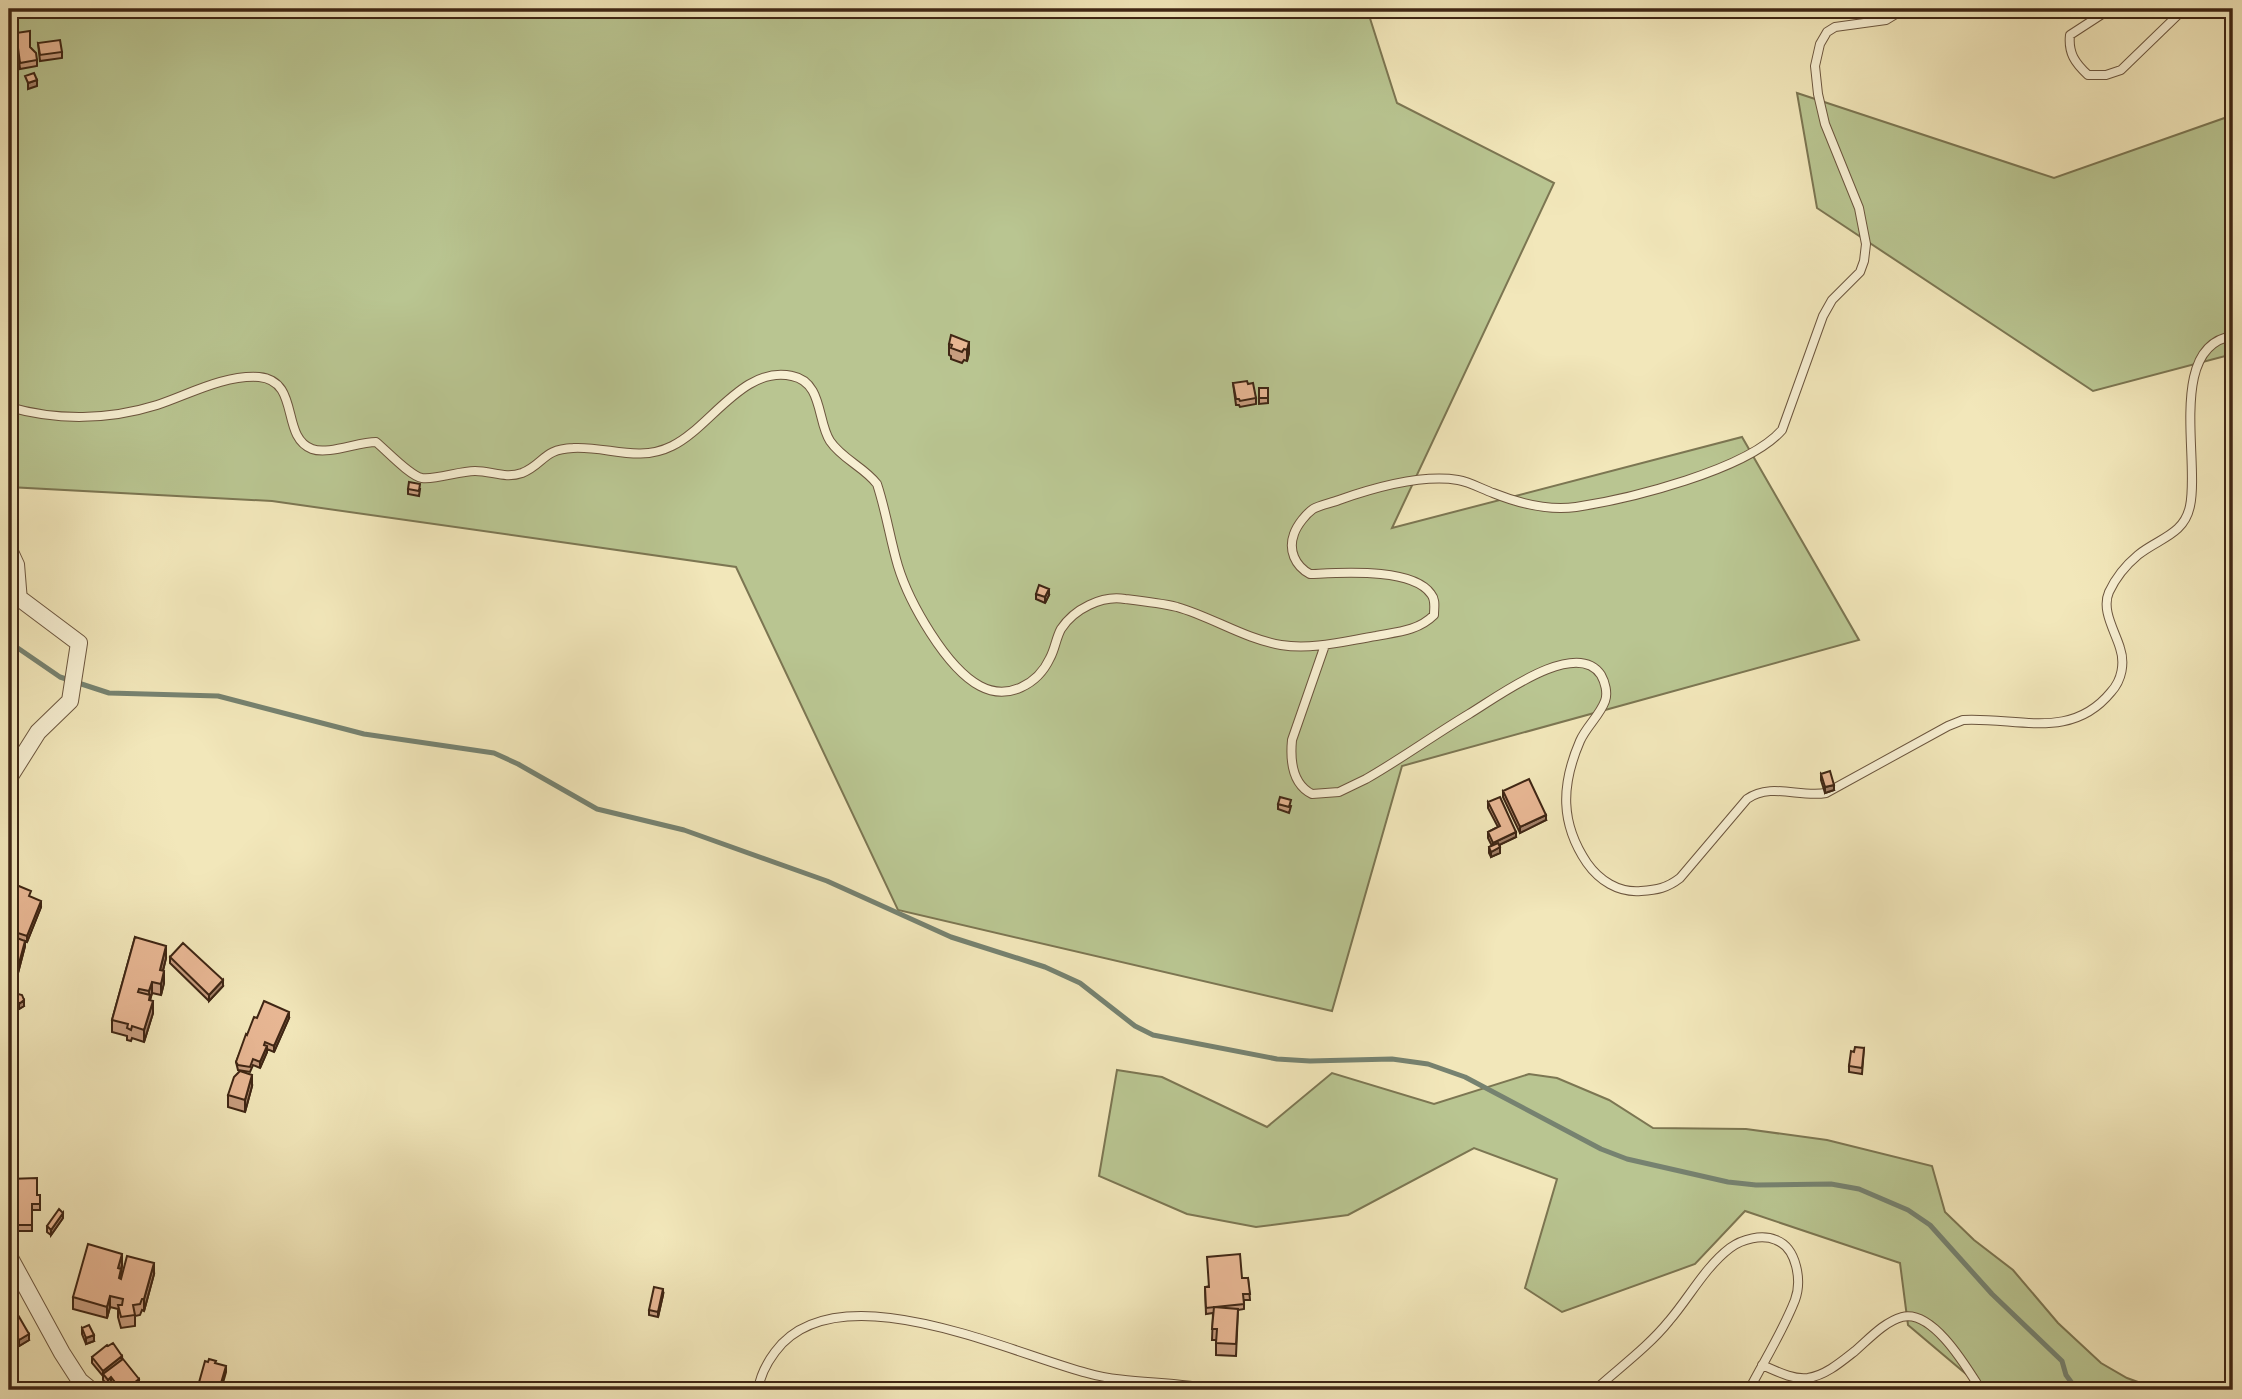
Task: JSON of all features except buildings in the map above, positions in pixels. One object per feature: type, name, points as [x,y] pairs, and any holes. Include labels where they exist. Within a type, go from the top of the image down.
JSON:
[{"type":"street","points":[[9,778],[38,732],[70,701],[79,643],[16,599]]},
{"type":"street","points":[[9,1256],[62,1353],[80,1381],[91,1390]]},
{"type":"lane","points":[[9,407],[59,417],[114,414],[154,405],[226,379],[262,377],[273,381],[286,395],[297,435],[312,449],[321,451],[376,442],[422,478],[473,471],[507,476],[525,471],[555,450],[575,448],[624,454],[654,453],[673,446],[693,433],[715,410],[751,383],[764,377],[791,375],[810,387],[830,442],[877,484],[905,586],[937,645],[959,670],[980,686],[1004,691],[1027,686],[1038,677],[1050,658],[1060,630],[1068,620],[1097,601],[1112,597],[1177,607],[1280,645],[1325,645],[1416,628],[1434,615],[1435,603],[1426,588],[1412,581],[1380,573],[1310,574],[1301,569],[1294,558],[1294,532],[1313,509],[1390,484],[1445,479],[1460,480],[1535,506],[1572,508],[1695,477],[1755,453],[1777,436],[1788,420],[1823,316],[1832,300],[1860,272],[1866,244],[1859,208],[1825,124],[1818,94],[1815,66],[1820,44],[1827,32],[1835,27],[1886,20],[1904,9]]},
{"type":"lane","points":[[2110,9],[2070,35],[2068,46],[2075,63],[2088,75],[2106,75],[2121,70],[2184,9]]},
{"type":"lane","points":[[1325,645],[1292,740],[1290,757],[1299,783],[1305,791],[1312,794],[1339,792],[1366,779],[1523,681],[1557,665],[1584,662],[1595,668],[1606,688],[1606,699],[1580,740],[1570,775],[1565,804],[1572,838],[1600,879],[1614,887],[1635,892],[1668,887],[1680,878],[1747,799],[1757,793],[1779,790],[1814,795],[1826,793],[1963,720],[2058,723],[2082,717],[2099,707],[2115,687],[2123,664],[2121,649],[2109,617],[2107,595],[2119,574],[2140,554],[2179,529],[2187,515],[2193,491],[2191,411],[2196,369],[2202,354],[2213,342],[2233,336]]},
{"type":"lane","points":[[9,540],[20,564],[16,599]]},
{"type":"lane","points":[[1595,1390],[1667,1324],[1717,1260],[1731,1247],[1743,1241],[1772,1238],[1782,1242],[1796,1265],[1796,1298],[1749,1390]]},
{"type":"lane","points":[[758,1390],[760,1377],[782,1342],[799,1330],[818,1322],[850,1316],[904,1319],[954,1331],[1110,1379],[1180,1384],[1214,1390]]},
{"type":"lane","points":[[1762,1365],[1793,1377],[1806,1378],[1821,1374],[1842,1362],[1887,1324],[1900,1318],[1915,1317],[1927,1322],[1952,1347],[1981,1390]]},
{"type":"green space","points":[[9,9],[1367,9],[1397,103],[1554,183],[1392,528],[1742,437],[1859,640],[1402,766],[1332,1011],[898,910],[736,567],[272,501],[9,487]]},
{"type":"green space","points":[[1797,93],[2054,178],[2233,115],[2233,354],[2093,391],[1817,208]]},
{"type":"green space","points":[[1117,1070],[1162,1077],[1267,1127],[1332,1073],[1434,1104],[1529,1074],[1557,1078],[1609,1100],[1653,1128],[1746,1129],[1827,1140],[1932,1166],[1945,1212],[1974,1240],[2013,1270],[2058,1323],[2101,1363],[2127,1378],[2160,1390],[1985,1390],[1908,1325],[1900,1263],[1745,1211],[1695,1264],[1562,1312],[1525,1288],[1557,1179],[1474,1148],[1348,1215],[1256,1227],[1187,1214],[1099,1176]]},
{"type":"waterway","points":[[9,642],[60,677],[109,693],[218,696],[364,734],[494,753],[597,809],[684,830],[827,881],[951,937],[1045,967],[1080,983],[1135,1026],[1153,1035],[1277,1059],[1392,1059],[1428,1064],[1465,1077],[1601,1149],[1627,1159],[1728,1182],[1756,1185],[1831,1184],[1859,1189],[1908,1210],[1930,1225],[1992,1294],[2062,1361],[2066,1375],[2077,1390]]}]
